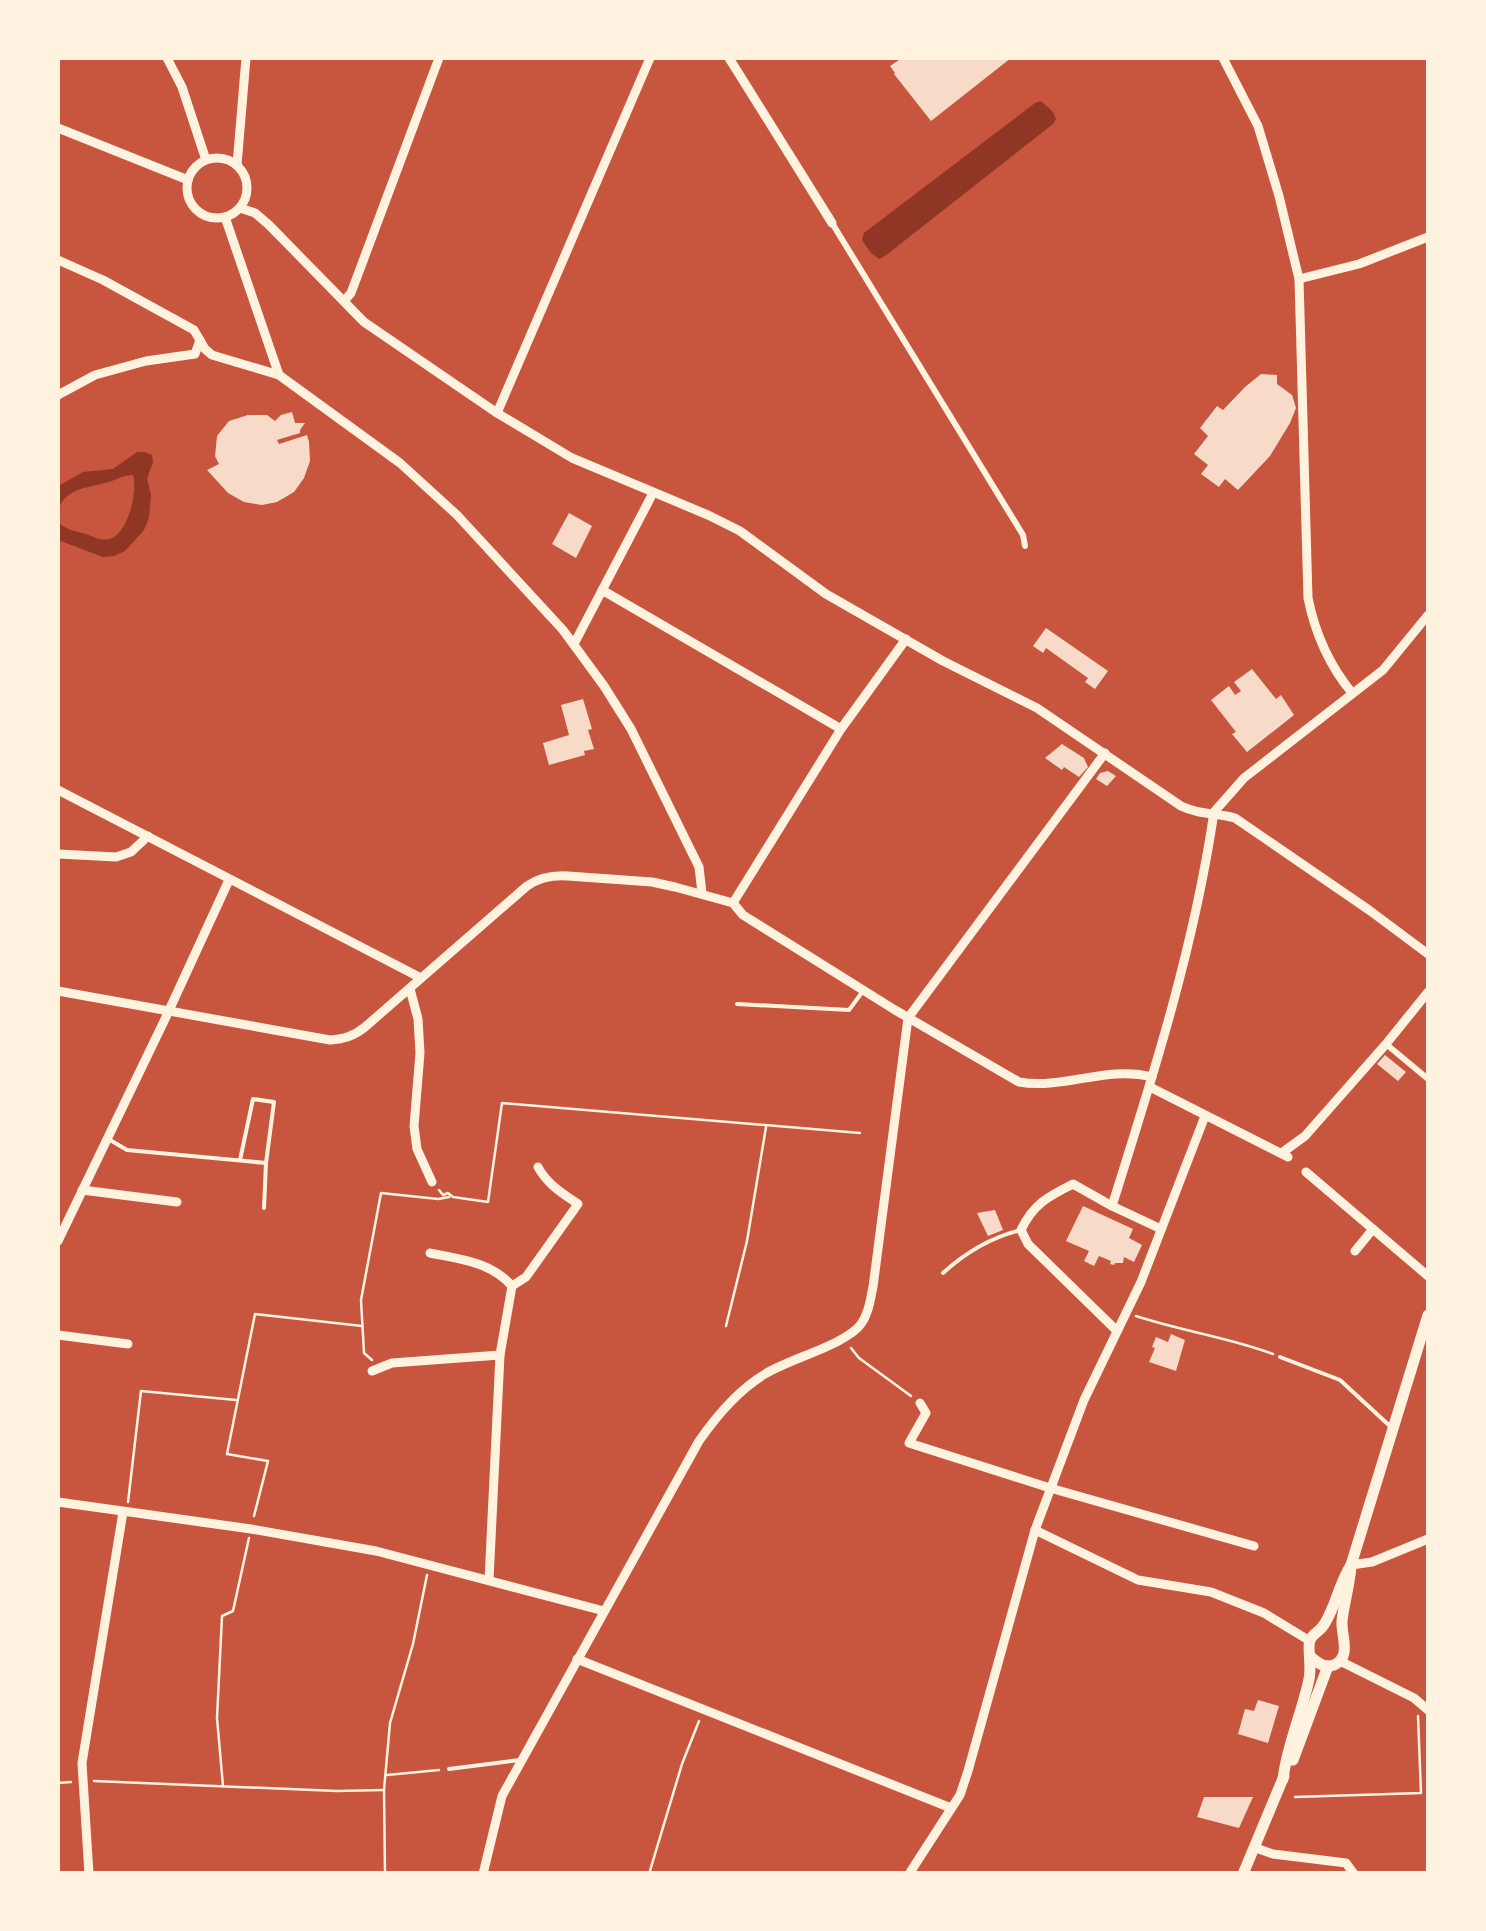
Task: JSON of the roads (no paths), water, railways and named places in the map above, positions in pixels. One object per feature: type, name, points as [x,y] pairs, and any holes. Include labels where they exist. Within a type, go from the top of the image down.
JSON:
[{"type":"street","points":[[167,58],[182,87],[206,160]]},
{"type":"street","points":[[237,165],[246,58]]},
{"type":"street","points":[[344,301],[350,294],[439,58]]},
{"type":"street","points":[[497,414],[650,58]]},
{"type":"street","points":[[729,58],[1023,534],[1025,546]]},
{"type":"street","points":[[1223,58],[1258,126],[1299,279],[1308,598],[1313,622],[1334,670],[1352,693]]},
{"type":"street","points":[[58,128],[188,180]]},
{"type":"street","points":[[222,158],[237,165],[247,190],[240,208],[225,217],[207,216],[193,206],[188,180],[198,165],[222,158]]},
{"type":"street","points":[[240,208],[255,213],[381,335],[497,414],[572,458],[740,531],[826,594],[1031,705],[1181,806],[1236,818],[1428,954]]},
{"type":"street","points":[[225,217],[279,376]]},
{"type":"street","points":[[1299,279],[1359,264],[1428,237]]},
{"type":"street","points":[[58,260],[194,330],[212,356],[279,376],[419,480],[504,563],[574,644],[630,729],[699,868],[702,894]]},
{"type":"street","points":[[58,395],[95,375],[146,361],[195,354],[200,340]]},
{"type":"street","points":[[574,644],[652,493]]},
{"type":"street","points":[[602,590],[841,729]]},
{"type":"street","points":[[1112,1206],[1175,1002],[1214,812],[1244,778],[1383,670],[1428,615]]},
{"type":"street","points":[[734,903],[841,729],[906,639]]},
{"type":"street","points":[[484,1874],[502,1796],[520,1760],[714,1418],[764,1374],[844,1339],[860,1327],[873,1287],[908,1018],[1105,754]]},
{"type":"street","points":[[58,790],[421,978]]},
{"type":"street","points":[[58,854],[116,857],[131,852],[148,836]]},
{"type":"street","points":[[58,990],[335,1040],[357,1033],[536,880],[555,875],[652,882],[734,903],[743,915],[863,991],[1019,1082],[1038,1086],[1119,1072],[1151,1082],[1205,1116],[1285,1154],[1306,1136],[1428,992]]},
{"type":"street","points":[[58,1240],[228,880]]},
{"type":"street","points":[[410,988],[418,1019],[420,1053],[414,1126],[417,1149],[432,1182]]},
{"type":"street","points":[[1386,1044],[1428,1079]]},
{"type":"street","points":[[909,1874],[960,1795],[1034,1530],[1084,1400],[1140,1282],[1205,1116]]},
{"type":"street","points":[[489,1580],[500,1354],[512,1286],[526,1276],[578,1204],[543,1177],[538,1167]]},
{"type":"street","points":[[1306,1172],[1428,1276]]},
{"type":"street","points":[[1116,1330],[1028,1244],[1021,1230],[1028,1214],[1049,1196],[1073,1184],[1161,1229]]},
{"type":"street","points":[[82,1190],[177,1202]]},
{"type":"street","points":[[1355,1252],[1373,1229]]},
{"type":"street","points":[[430,1253],[483,1264],[503,1275],[512,1286]]},
{"type":"street","points":[[1243,1874],[1334,1663],[1345,1650],[1342,1623],[1351,1566],[1428,1315]]},
{"type":"street","points":[[58,1335],[128,1344]]},
{"type":"street","points":[[372,1371],[392,1364],[500,1354]]},
{"type":"street","points":[[920,1403],[926,1413],[909,1443],[1254,1546]]},
{"type":"street","points":[[58,1502],[376,1551],[604,1611]]},
{"type":"street","points":[[89,1874],[82,1763],[124,1512]]},
{"type":"street","points":[[1034,1530],[1138,1580],[1212,1592],[1264,1613],[1310,1640]]},
{"type":"street","points":[[1423,1710],[1414,1698],[1334,1663],[1322,1666],[1309,1653],[1310,1640],[1321,1630],[1342,1578],[1351,1566],[1372,1562],[1428,1539]]},
{"type":"street","points":[[1321,1630],[1332,1630],[1342,1637]]},
{"type":"street","points":[[1283,1779],[1312,1658]]},
{"type":"street","points":[[577,1659],[951,1808]]},
{"type":"street","points":[[1256,1848],[1273,1854],[1346,1862],[1354,1874]]},
{"type":"lane","points":[[738,1004],[849,1010],[863,991]]},
{"type":"lane","points":[[240,1160],[253,1098],[274,1102],[264,1208]]},
{"type":"lane","points":[[106,1138],[126,1150],[266,1163]]},
{"type":"lane","points":[[944,1272],[962,1256],[1021,1230]]},
{"type":"lane","points":[[1280,1357],[1340,1380],[1393,1428]]},
{"type":"lane","points":[[449,1768],[520,1760]]}]
